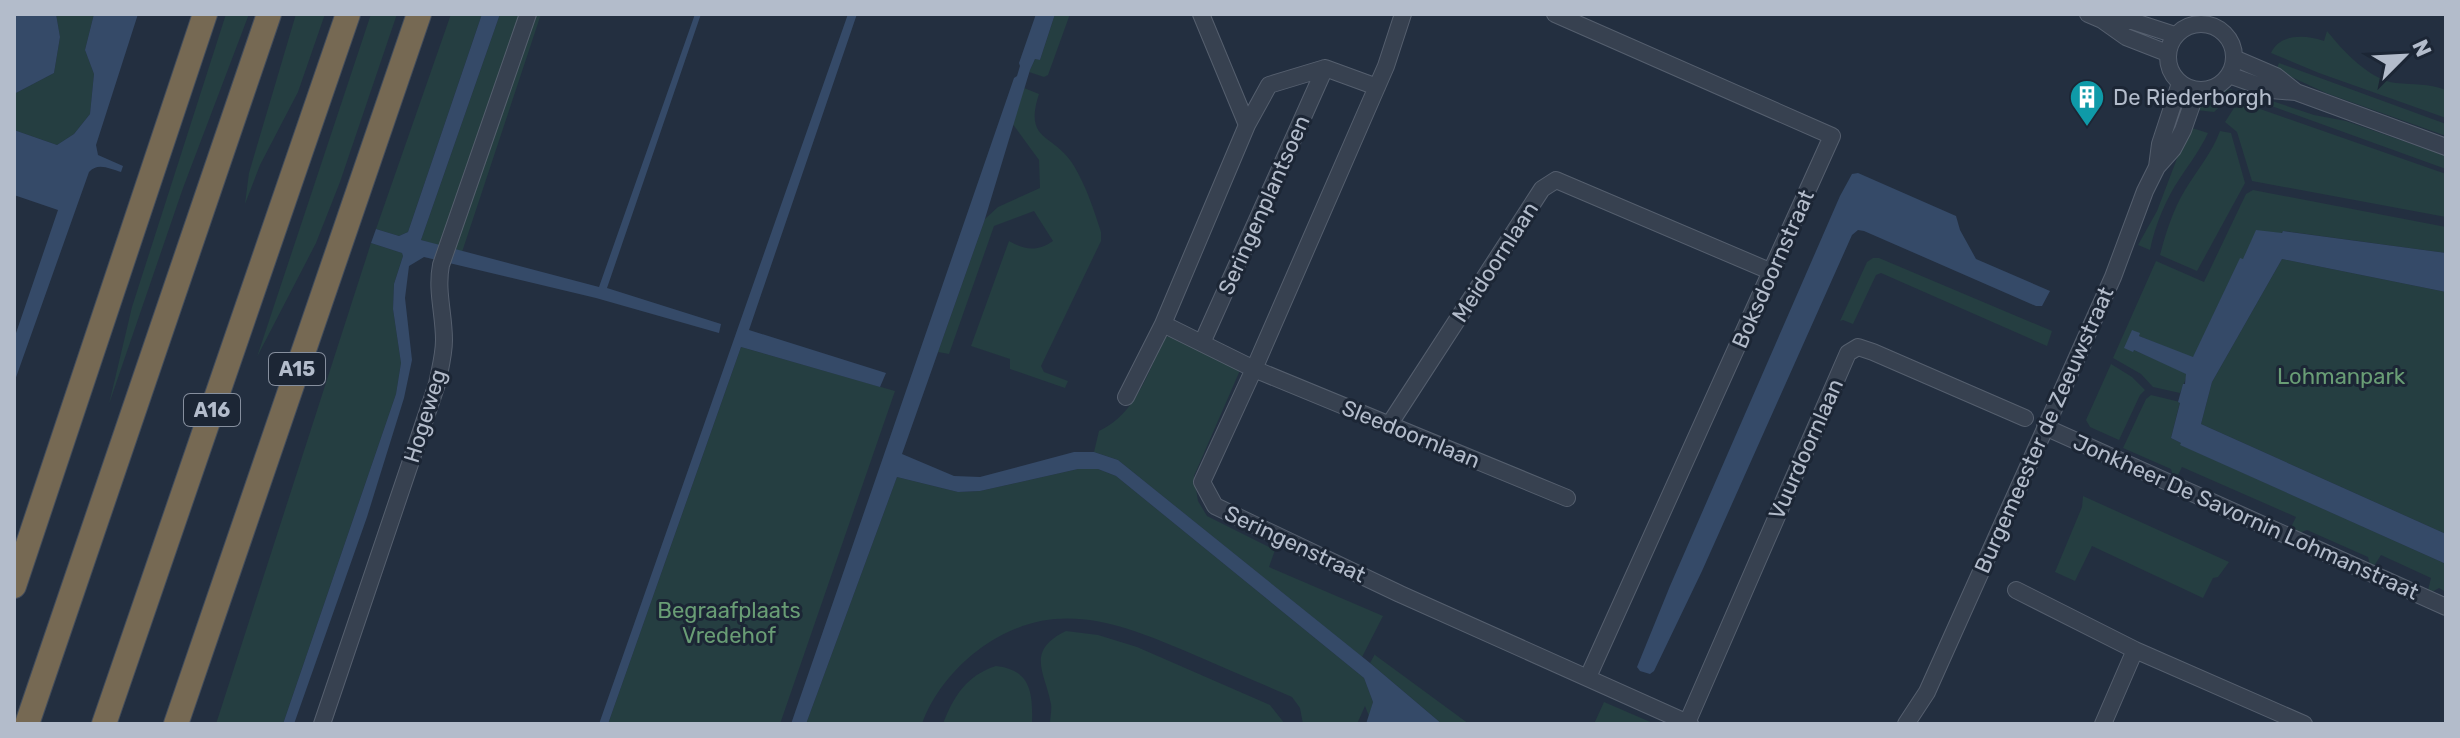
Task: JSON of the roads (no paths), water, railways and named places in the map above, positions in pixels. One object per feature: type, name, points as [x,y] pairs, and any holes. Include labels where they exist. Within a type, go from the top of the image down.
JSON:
[{"type":"highway","points":[[27,724],[269,14]]},
{"type":"highway","name":"A16","points":[[104,724],[348,14]]},
{"type":"highway","name":"A15","points":[[176,724],[419,14]]},
{"type":"highway","points":[[14,586],[205,19]]},
{"type":"street","name":"Hogeweg","points":[[322,724],[437,384],[444,338],[439,297],[441,265],[528,14]]},
{"type":"street","points":[[1201,14],[1247,125]]},
{"type":"street","name":"Seringenstraat","points":[[1403,14],[1377,87],[1202,482],[1215,506],[1400,594],[1688,723]]},
{"type":"street","name":"Boksdoornstraat","points":[[1555,14],[1832,136],[1588,677]]},
{"type":"street","points":[[2095,17],[2132,21],[2175,35]]},
{"type":"street","points":[[2095,17],[2126,37],[2167,53]]},
{"type":"street","points":[[2199,23],[2217,27],[2230,40],[2234,58],[2229,75],[2215,87],[2197,90],[2180,83],[2170,70],[2167,53],[2175,35],[2181,29],[2199,23]]},
{"type":"street","points":[[2234,58],[2276,76],[2296,92]]},
{"type":"street","points":[[1325,68],[1377,87]]},
{"type":"street","name":"Seringenplantsoen","points":[[1126,397],[1163,324],[1247,125],[1269,85],[1325,68]]},
{"type":"street","name":"Seringenplantsoen","points":[[1202,343],[1325,68]]},
{"type":"street","points":[[2229,75],[2271,90],[2296,92],[2446,147]]},
{"type":"street","name":"Burgemeester de Zeeuwstraat","points":[[2157,167],[2160,144],[2180,83]]},
{"type":"street","name":"Burgemeester de Zeeuwstraat","points":[[1906,724],[1927,692],[2113,277],[2145,191],[2157,167],[2178,140],[2197,90]]},
{"type":"street","name":"Meidoornlaan","points":[[1389,425],[1542,189],[1556,180],[1772,272]]},
{"type":"street","points":[[1163,324],[1254,369]]},
{"type":"street","name":"Vuurdoornlaan","points":[[1688,723],[1848,353],[1858,347],[1873,352],[2025,418]]},
{"type":"street","name":"Sleedoornlaan","points":[[1254,369],[1567,498]]},
{"type":"street","name":"Jonkheer De Savornin Lohmanstraat","points":[[2045,427],[2446,607]]},
{"type":"street","points":[[2016,590],[2135,650],[2304,724]]},
{"type":"street","points":[[2103,724],[2135,650]]},
{"type":"street","name":"Burgemeester de Zeeuwstraat","points":[[1919,724],[1927,692]]},
{"type":"water","points":[[14,14],[56,14],[60,37],[54,73],[14,94]]},
{"type":"water","points":[[94,14],[138,14],[96,145],[98,155],[123,166],[121,172],[100,167],[89,172],[14,383],[14,339],[58,210],[14,195],[14,130],[57,145],[74,134],[90,114],[94,74],[85,50]]},
{"type":"water","points":[[482,14],[500,14],[421,240],[599,287],[695,14],[701,14],[607,288],[721,324],[719,333],[596,298],[424,257],[409,266],[405,298],[412,360],[404,398],[367,517],[294,724],[283,724],[396,394],[401,363],[393,309],[394,284],[403,256],[402,253],[371,243],[376,229],[399,236],[408,232]]},
{"type":"water","points":[[848,14],[857,14],[749,330],[886,373],[880,387],[741,347],[608,724],[599,724]]},
{"type":"water","points":[[1036,14],[1055,14],[1040,60],[1035,59],[1030,70],[984,222],[902,454],[954,476],[980,477],[1074,452],[1094,452],[1118,460],[1442,724],[1366,724],[1373,702],[1364,678],[1116,476],[1098,469],[1078,469],[980,491],[958,492],[897,477],[806,724],[791,724]]},
{"type":"water","points":[[1858,173],[1956,216],[1976,259],[2050,291],[2042,306],[2036,306],[1864,231],[1858,230],[1852,235],[1654,671],[1650,674],[1640,671],[1637,667],[1670,586],[1840,196],[1852,174]]},
{"type":"water","points":[[2256,230],[2446,253],[2446,292],[2282,259],[2212,382],[2201,424],[2446,534],[2446,564],[2180,445],[2171,438],[2186,374],[2124,348],[2132,330],[2140,333],[2139,336],[2193,357]]},
{"type":"place","name":"De Riederborgh","points":[[2087,128]]},
{"type":"park label","name":"Lohmanpark","points":[[2341,376]]},
{"type":"park label","name":"Begraafplaats Vredehof","points":[[729,622]]}]
